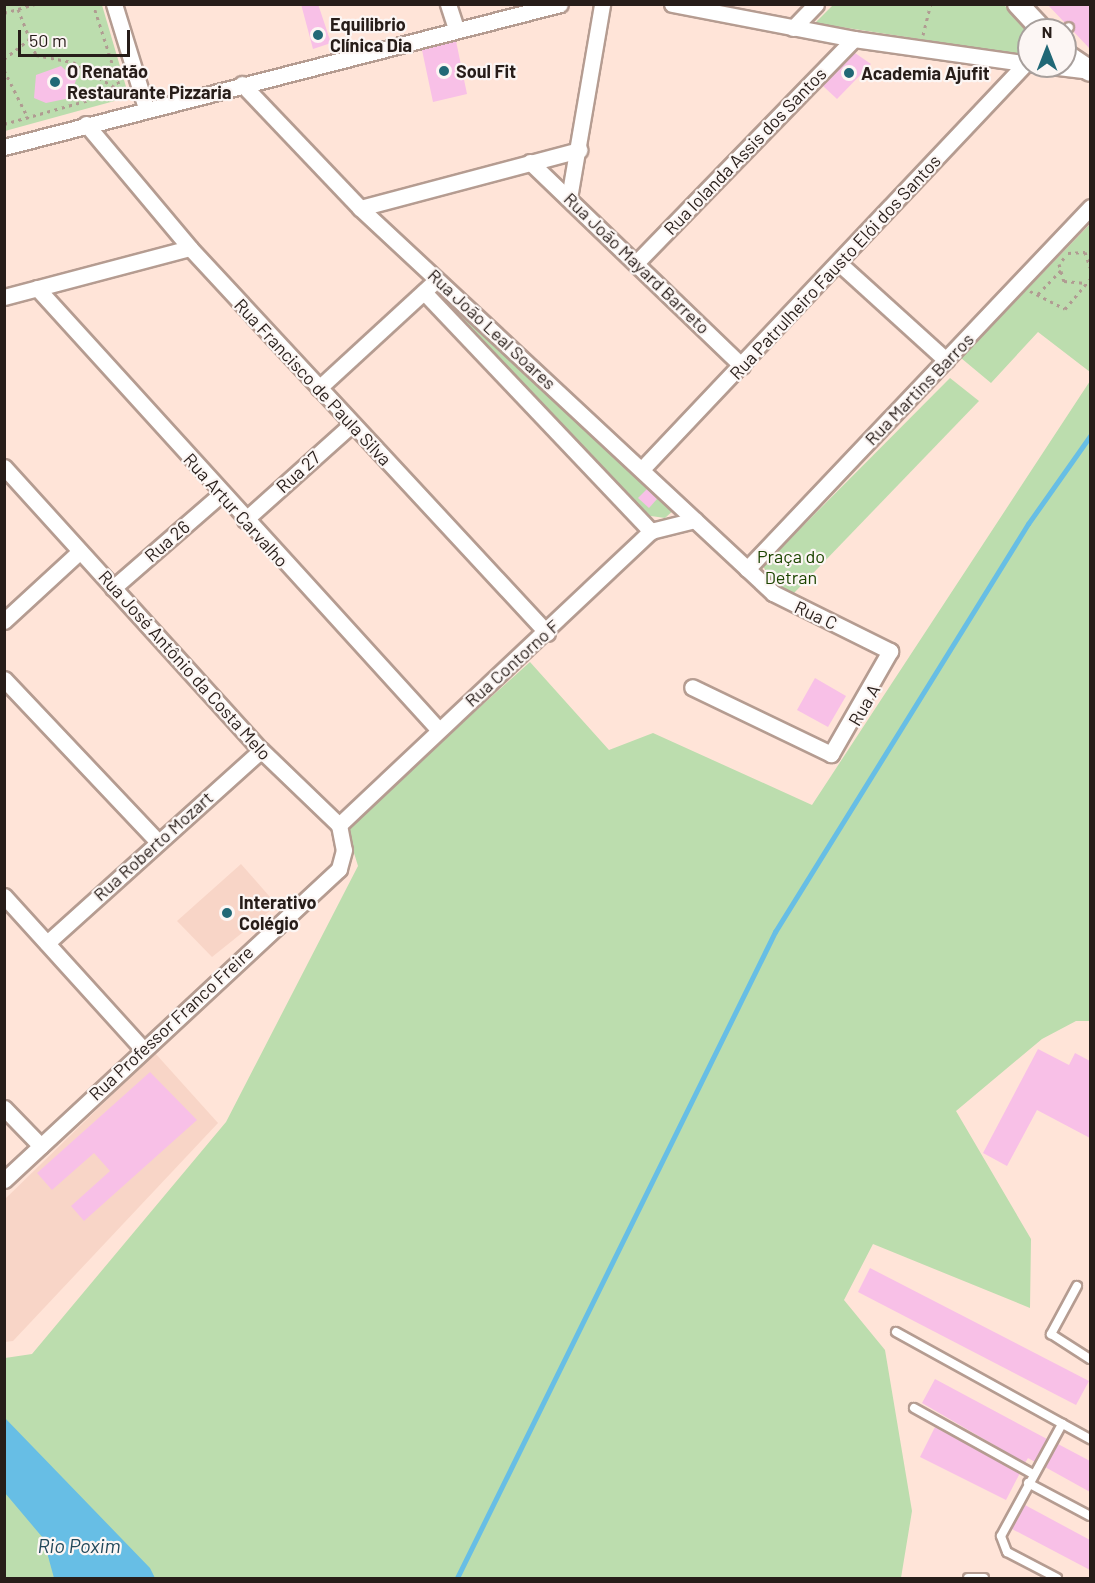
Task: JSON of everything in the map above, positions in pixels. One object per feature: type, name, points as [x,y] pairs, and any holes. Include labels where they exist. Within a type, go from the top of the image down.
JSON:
[{"type":"street","points":[[114,4],[146,108]]},
{"type":"street","points":[[448,4],[456,28]]},
{"type":"street","points":[[4,147],[456,28],[560,4]]},
{"type":"street","points":[[569,198],[579,150],[602,4]]},
{"type":"street","points":[[793,28],[816,4]]},
{"type":"street","points":[[1018,4],[1031,18]]},
{"type":"street","points":[[673,5],[854,39],[1017,62]]},
{"type":"street","name":"Rua Iolanda Assis dos Santos","points":[[637,262],[854,39]]},
{"type":"street","name":"Rua Patrulheiro Fausto Elói dos Santos","points":[[642,469],[840,264],[1017,74]]},
{"type":"street","name":"Rua João Leal Soares","points":[[242,84],[360,208],[747,569]]},
{"type":"street","name":"Rua Francisco de Paula Silva","points":[[86,124],[190,248],[547,633]]},
{"type":"street","points":[[360,208],[579,150]]},
{"type":"street","name":"Rua João Mayard Barreto","points":[[530,162],[637,262],[742,366]]},
{"type":"street","name":"Rua Martins Barros","points":[[747,569],[1090,207]]},
{"type":"street","points":[[4,297],[190,248]]},
{"type":"street","points":[[840,264],[946,360]]},
{"type":"street","points":[[318,388],[437,279]]},
{"type":"street","name":"Rua Artur Carvalho","points":[[37,288],[221,494],[438,729]]},
{"type":"street","name":"Rua João Leal Soares","points":[[424,292],[651,531]]},
{"type":"street","name":"Rua 27","points":[[245,520],[352,424]]},
{"type":"street","name":"Rua José Antônio da Costa Melo","points":[[4,467],[261,750],[339,825]]},
{"type":"street","name":"Rua 26","points":[[113,588],[221,494]]},
{"type":"street","points":[[651,531],[694,520]]},
{"type":"street","name":"Rua Contorno F","points":[[339,825],[438,729],[547,633],[651,531]]},
{"type":"street","points":[[4,621],[80,551]]},
{"type":"street","name":"Rua C","points":[[747,569],[789,603],[890,651]]},
{"type":"street","name":"Rua A","points":[[692,687],[831,754],[890,651]]},
{"type":"street","points":[[4,679],[157,841]]},
{"type":"street","name":"Rua Roberto Mozart","points":[[47,943],[157,841],[261,750]]},
{"type":"street","name":"Rua Professor Franco Freire","points":[[4,1180],[142,1048],[339,869],[344,850],[339,825]]},
{"type":"street","points":[[4,896],[142,1048]]},
{"type":"street","points":[[4,1108],[40,1146]]},
{"type":"lane","points":[[1077,1286],[1051,1334],[1090,1359]]},
{"type":"lane","points":[[896,1332],[1090,1439]]},
{"type":"lane","points":[[914,1408],[1033,1474]]},
{"type":"lane","points":[[1057,1578],[1006,1552],[1001,1542],[1028,1483],[1062,1424]]},
{"type":"lane","points":[[1028,1483],[1090,1516]]},
{"type":"lane","points":[[968,1578],[984,1578]]},
{"type":"path","points":[[4,13],[36,4]]},
{"type":"path","points":[[93,4],[121,91]]},
{"type":"path","points":[[919,48],[931,4]]},
{"type":"path","points":[[18,9],[36,55],[73,62],[121,91]]},
{"type":"path","points":[[4,59],[31,38]]},
{"type":"path","points":[[4,70],[28,117]]},
{"type":"path","points":[[4,124],[121,91]]},
{"type":"path","points":[[1087,283],[1065,281],[1059,264],[1070,251],[1085,252],[1090,267]]},
{"type":"path","points":[[1038,294],[1061,270]]},
{"type":"path","points":[[1018,284],[1065,309],[1090,279]]},
{"type":"shaded area","name":"Interativo Colégio","points":[[241,864],[277,905],[212,957],[177,921]]},
{"type":"shaded area","points":[[155,1053],[218,1123],[13,1341],[5,1342],[5,1199]]},
{"type":"green space","points":[[5,5],[102,5],[129,97],[5,131]]},
{"type":"green space","points":[[833,5],[1004,5],[1018,18],[1017,54],[815,23]]},
{"type":"green space","points":[[1090,224],[1090,372],[1038,332],[991,383],[961,358]]},
{"type":"green space","points":[[443,287],[676,508],[665,518],[644,515],[436,296]]},
{"type":"green space","name":"Praça do Detran","points":[[950,378],[979,401],[794,593],[773,584],[763,566]]},
{"type":"green space","points":[[1090,381],[1090,1021],[1076,1021],[1042,1039],[956,1111],[1031,1239],[1030,1308],[873,1244],[844,1300],[885,1350],[912,1511],[901,1578],[5,1578],[5,1358],[32,1354],[226,1122],[358,866],[346,827],[530,662],[609,750],[653,733],[812,805]]},
{"type":"water","name":"Rio Poxim","points":[[4,1417],[150,1568],[155,1578],[54,1578],[43,1538],[5,1493]]},
{"type":"building","name":"Equilibrio Clínica Dia","points":[[301,4],[318,4],[331,43],[313,49]]},
{"type":"building","points":[[1047,4],[1090,4],[1090,49],[1077,35],[1077,18],[1060,18]]},
{"type":"building","name":"Soul Fit","points":[[456,41],[467,94],[433,102],[422,50]]},
{"type":"building","name":"Academia Ajufit","points":[[855,53],[871,64],[837,99],[823,86]]},
{"type":"building","name":"O Renatão Restaurante Pizzaria","points":[[61,66],[76,80],[70,98],[46,103],[34,98],[36,75]]},
{"type":"building","points":[[647,489],[657,499],[649,508],[638,498]]},
{"type":"building","points":[[815,678],[846,696],[828,727],[797,710]]},
{"type":"building","points":[[1038,1049],[1069,1065],[1075,1053],[1090,1061],[1090,1138],[1037,1110],[1007,1166],[983,1153]]},
{"type":"building","points":[[150,1072],[197,1120],[84,1221],[71,1206],[110,1171],[94,1153],[52,1190],[37,1173]]},
{"type":"building","points":[[870,1268],[1089,1381],[1076,1405],[858,1292]]},
{"type":"building","points":[[935,1379],[1047,1439],[1035,1462],[1028,1458],[1025,1463],[922,1403]]},
{"type":"building","points":[[935,1427],[1020,1473],[1006,1500],[920,1457]]},
{"type":"building","points":[[1058,1444],[1090,1461],[1090,1492],[1045,1467]]},
{"type":"building","points":[[1025,1505],[1090,1540],[1090,1570],[1012,1529]]},
{"type":"waterway","points":[[457,1578],[775,932],[1028,524],[1090,436]]},
{"type":"place","name":"Equilibrio Clínica Dia","points":[[318,35]]},
{"type":"place","name":"Soul Fit","points":[[444,71]]},
{"type":"place","name":"Academia Ajufit","points":[[849,73]]},
{"type":"place","name":"O Renatão Restaurante Pizzaria","points":[[55,82]]},
{"type":"place","name":"Interativo Colégio","points":[[227,913]]}]
